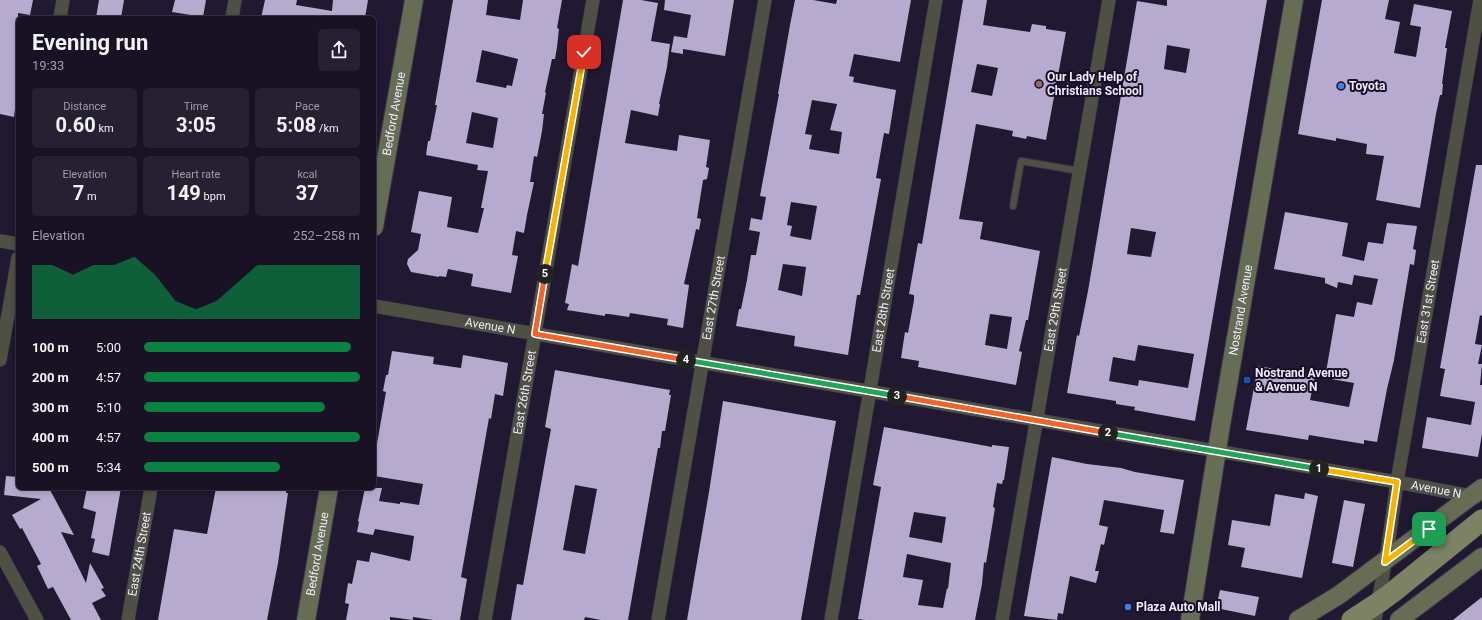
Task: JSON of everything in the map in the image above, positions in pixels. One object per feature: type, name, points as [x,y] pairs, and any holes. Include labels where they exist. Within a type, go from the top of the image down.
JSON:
[{"type":"main road","name":"Bedford Avenue","points":[[376,216],[414,0]]},
{"type":"main road","name":"Nostrand Avenue","points":[[1190,620],[1294,0]]},
{"type":"main road","name":"Bedford Avenue","points":[[306,620],[329,490]]},
{"type":"main road","points":[[1298,620],[1339,595],[1479,494]]},
{"type":"main road","points":[[1352,620],[1377,612],[1482,520]]},
{"type":"main road","points":[[1399,620],[1482,557]]},
{"type":"street","points":[[60,16],[63,0]]},
{"type":"street","points":[[232,16],[235,0]]},
{"type":"street","name":"East 26th Street","points":[[485,620],[593,0]]},
{"type":"street","name":"East 27th Street","points":[[658,620],[765,0]]},
{"type":"street","name":"East 28th Street","points":[[831,620],[936,0]]},
{"type":"street","name":"East 29th Street","points":[[1002,620],[1109,0]]},
{"type":"street","name":"East 31st Street","points":[[1377,612],[1397,482],[1480,0]]},
{"type":"street","points":[[0,241],[16,244]]},
{"type":"street","points":[[0,360],[16,269]]},
{"type":"street","name":"Avenue N","points":[[376,306],[1217,452],[1479,494]]},
{"type":"street","name":"East 24th Street","points":[[128,620],[151,490]]},
{"type":"street","points":[[0,552],[37,620]]},
{"type":"lane","points":[[1013,206],[1021,161],[1080,171]]},
{"type":"building","points":[[0,0],[33,0],[30,15],[18,13],[18,16],[16,16],[16,100],[14,117],[0,114]]},
{"type":"building","points":[[99,0],[124,0],[121,16],[96,16]]},
{"type":"building","points":[[175,0],[206,0],[203,16],[172,12]]},
{"type":"building","points":[[265,0],[297,0],[296,5],[332,11],[333,0],[368,0],[365,16],[261,16]]},
{"type":"building","points":[[453,0],[488,0],[486,15],[520,20],[523,0],[562,0],[557,28],[559,29],[557,47],[555,59],[552,59],[545,92],[542,114],[544,114],[542,131],[537,157],[534,156],[530,182],[534,182],[524,233],[516,231],[512,255],[518,256],[511,293],[471,286],[473,274],[448,269],[446,277],[439,277],[411,272],[407,264],[408,259],[418,250],[421,234],[411,232],[419,191],[452,197],[447,227],[478,233],[484,208],[481,208],[488,171],[477,170],[478,165],[426,155],[437,105],[435,105]],"holes":[[[482,50],[518,59],[512,86],[507,85],[506,88],[476,82]],[[472,112],[498,118],[493,148],[466,143]]]},
{"type":"building","points":[[623,0],[641,0],[658,3],[651,41],[670,44],[658,116],[631,110],[625,143],[677,151],[679,135],[710,140],[706,167],[709,168],[707,179],[703,180],[697,218],[701,219],[699,230],[696,229],[684,284],[689,285],[683,328],[667,325],[668,319],[630,313],[629,317],[609,314],[605,314],[605,316],[567,310],[569,304],[565,303],[572,264],[578,266]]},
{"type":"building","points":[[665,0],[734,0],[725,56],[683,49],[683,54],[671,52],[674,36],[687,38],[691,15],[664,10]]},
{"type":"building","points":[[795,0],[813,0],[836,4],[837,0],[911,0],[900,62],[854,54],[849,76],[854,77],[853,82],[896,90],[889,134],[884,133],[876,178],[881,179],[860,295],[857,295],[848,355],[794,346],[795,336],[736,326],[739,309],[741,309],[751,255],[756,255],[760,232],[749,230],[751,218],[762,220],[766,197],[760,196]],"holes":[[[812,100],[837,104],[830,130],[842,132],[839,154],[809,149],[812,135],[805,134]],[[791,202],[817,206],[811,240],[790,236],[792,226],[787,225]],[[783,264],[806,267],[802,296],[778,290]]]},
{"type":"building","points":[[963,0],[987,0],[983,25],[1030,32],[1032,24],[1046,26],[1046,29],[1066,32],[1046,140],[1027,136],[1026,139],[1012,136],[1013,131],[976,124],[959,219],[983,222],[980,239],[1040,251],[1028,320],[1026,320],[1019,351],[1022,352],[1016,385],[918,367],[919,361],[901,358],[905,332],[908,333],[914,300],[914,295],[909,294],[918,243],[922,244]],"holes":[[[977,64],[998,68],[992,96],[971,92]],[[990,314],[1012,317],[1007,349],[985,345]]]},
{"type":"building","points":[[1167,0],[1267,0],[1195,421],[1134,410],[1135,407],[1116,404],[1116,401],[1067,393],[1077,335],[1079,336],[1088,291],[1137,1],[1167,6]],"holes":[[[1167,45],[1190,49],[1186,73],[1164,69]],[[1131,228],[1156,232],[1151,257],[1127,254]],[[1138,345],[1194,354],[1188,388],[1139,380],[1138,386],[1109,381],[1113,357],[1135,361]]]},
{"type":"building","points":[[1322,0],[1389,0],[1385,19],[1400,22],[1394,53],[1416,57],[1421,27],[1410,25],[1414,4],[1452,11],[1445,48],[1447,48],[1442,95],[1440,95],[1436,114],[1420,208],[1376,200],[1384,156],[1366,154],[1367,144],[1336,138],[1336,141],[1298,134]]},
{"type":"building","points":[[1476,165],[1482,165],[1482,316],[1480,315],[1475,344],[1482,345],[1478,364],[1482,364],[1480,385],[1482,385],[1482,434],[1478,457],[1422,448],[1427,417],[1471,425],[1475,402],[1440,396],[1445,369],[1440,368]]},
{"type":"building","points":[[1285,212],[1348,223],[1342,256],[1364,261],[1368,242],[1383,244],[1387,223],[1417,226],[1413,249],[1416,250],[1414,265],[1410,264],[1394,360],[1377,442],[1364,440],[1364,444],[1309,435],[1308,440],[1246,430],[1258,366],[1315,376],[1310,400],[1349,407],[1354,383],[1325,378],[1336,314],[1354,317],[1357,302],[1372,305],[1378,279],[1354,275],[1352,285],[1338,282],[1337,288],[1325,283],[1325,278],[1274,269]]},
{"type":"building","points":[[392,351],[434,357],[433,364],[461,368],[463,355],[508,363],[503,396],[495,394],[491,419],[489,418],[461,577],[467,579],[460,620],[433,620],[413,617],[413,620],[390,617],[390,620],[346,620],[349,604],[345,603],[348,583],[352,584],[357,560],[369,562],[371,552],[410,561],[412,550],[414,536],[375,529],[373,535],[357,532],[365,490],[376,490],[376,488],[382,488],[379,501],[419,505],[423,484],[376,476],[376,450],[386,392],[383,391],[386,375],[388,375]]},
{"type":"building","points":[[555,370],[670,390],[669,395],[671,395],[665,431],[662,431],[660,448],[658,448],[628,620],[601,620],[585,617],[584,620],[511,620],[517,584],[523,585],[551,429],[545,427]],"holes":[[[575,485],[597,489],[585,554],[563,550]]]},
{"type":"building","points":[[723,401],[836,421],[801,620],[687,620]]},
{"type":"building","points":[[884,427],[992,447],[992,445],[1009,447],[1004,480],[1002,484],[997,483],[993,507],[995,508],[986,563],[984,562],[982,584],[975,620],[858,619],[881,487],[873,485]],"holes":[[[914,512],[946,517],[942,543],[909,537]],[[907,554],[951,563],[948,589],[947,588],[943,608],[918,605],[923,580],[903,577]]]},
{"type":"building","points":[[1052,457],[1184,480],[1174,534],[1160,532],[1164,510],[1104,500],[1099,525],[1108,527],[1104,545],[1101,544],[1095,571],[1099,571],[1096,583],[1070,576],[1063,614],[1058,613],[1057,620],[1024,616]]},
{"type":"building","points":[[6,476],[16,477],[16,490],[50,490],[74,535],[61,532],[86,583],[90,563],[104,588],[101,589],[106,596],[92,603],[101,620],[71,620],[53,587],[48,589],[37,566],[41,564],[22,528],[20,529],[12,515],[41,499],[4,495]]},
{"type":"building","points":[[87,490],[121,490],[109,556],[92,552],[95,539],[91,538],[96,512],[83,508]]},
{"type":"building","points":[[216,490],[280,490],[288,493],[278,563],[267,620],[158,620],[174,529],[207,534]]},
{"type":"building","points":[[1305,493],[1318,496],[1302,578],[1241,567],[1245,548],[1228,545],[1232,520],[1270,526],[1275,494],[1304,499]]},
{"type":"building","points":[[1344,500],[1365,504],[1353,567],[1332,563]]},
{"type":"building","points":[[1220,590],[1259,597],[1255,616],[1216,608]]},
{"type":"building","points":[[1482,597],[1482,620],[1453,620],[1468,608]]},
{"type":"place","name":"Our Lady Help of Christians School","points":[[1039,84]]},
{"type":"place","name":"Toyota","points":[[1341,86]]},
{"type":"place","name":"Nostrand Avenue & Avenue N","points":[[1247,380]]},
{"type":"place","name":"Plaza Auto Mall","points":[[1128,607]]},
{"type":"route","points":[[584,52],[535,334],[1397,482],[1385,562],[1429,529]]}]
